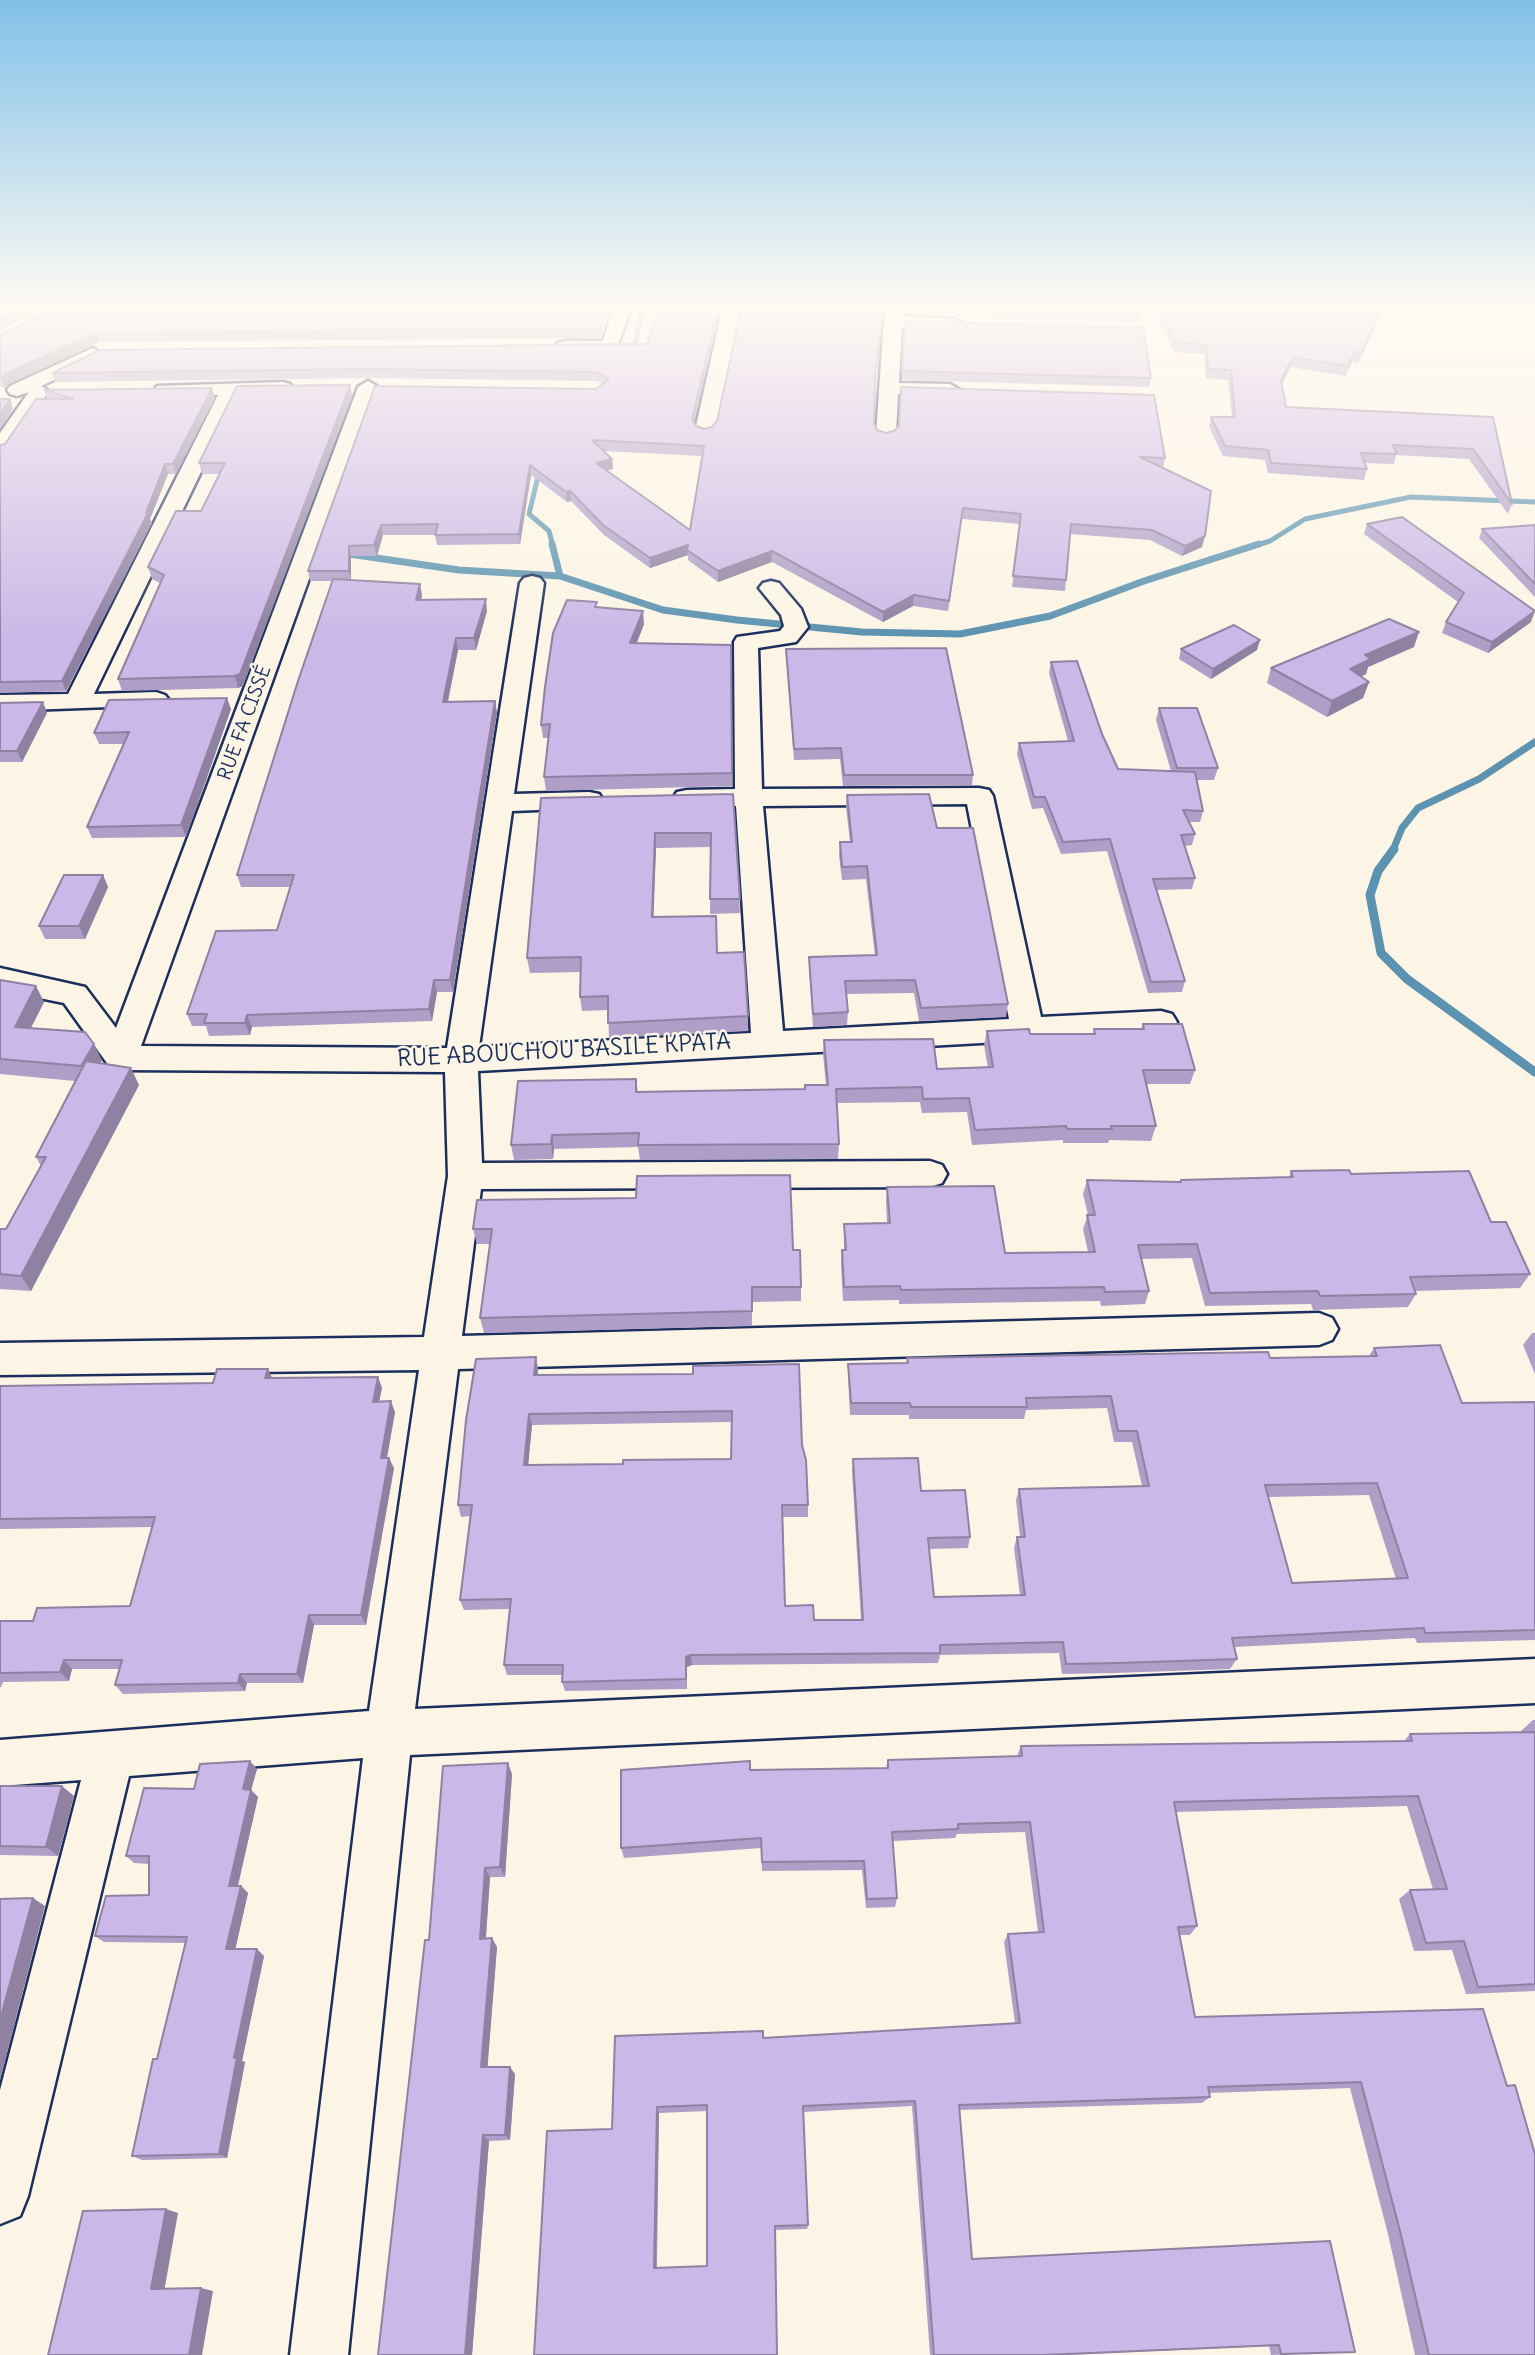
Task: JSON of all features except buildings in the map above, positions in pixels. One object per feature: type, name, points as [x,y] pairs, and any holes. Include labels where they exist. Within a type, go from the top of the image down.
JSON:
[{"type":"street","points":[[0,448],[22,416]]},
{"type":"street","points":[[77,702],[218,416]]},
{"type":"street","name":"RUE FA CISSÉ","points":[[121,1058],[357,416]]},
{"type":"street","points":[[705,430],[708,416]]},
{"type":"street","points":[[886,416],[886,434]]},
{"type":"street","points":[[319,2355],[389,1733],[443,1353],[465,1176],[461,1060],[532,583]]},
{"type":"street","points":[[768,1042],[748,796],[746,642],[787,637],[796,627],[793,614],[771,588]]},
{"type":"street","points":[[227,698],[254,698]]},
{"type":"street","points":[[0,703],[186,699]]},
{"type":"street","points":[[666,799],[748,796],[979,796],[1027,1028]]},
{"type":"street","points":[[501,803],[611,800]]},
{"type":"street","points":[[0,979],[74,995],[121,1058]]},
{"type":"street","name":"RUE ABOUCHOU BASILE KPATA","points":[[121,1058],[461,1060],[1161,1022]]},
{"type":"street","points":[[465,1176],[930,1174]]},
{"type":"street","points":[[0,1359],[443,1353],[1319,1329]]},
{"type":"street","points":[[0,1763],[389,1733],[1535,1681]]},
{"type":"street","points":[[0,2196],[111,1754]]},
{"type":"waterway","points":[[540,468],[529,514],[549,531],[553,546]]},
{"type":"waterway","points":[[1254,546],[1270,541],[1305,519],[1411,497],[1535,502]]},
{"type":"waterway","points":[[552,544],[560,576]]},
{"type":"waterway","points":[[560,576],[663,610],[862,632],[960,634],[1050,616],[1144,581],[1259,544]]},
{"type":"waterway","points":[[349,554],[459,570],[560,576]]},
{"type":"waterway","points":[[1393,850],[1402,828],[1418,808],[1479,779],[1535,742]]},
{"type":"waterway","points":[[1394,849],[1378,871],[1370,895],[1381,953],[1407,979],[1535,1072]]}]
